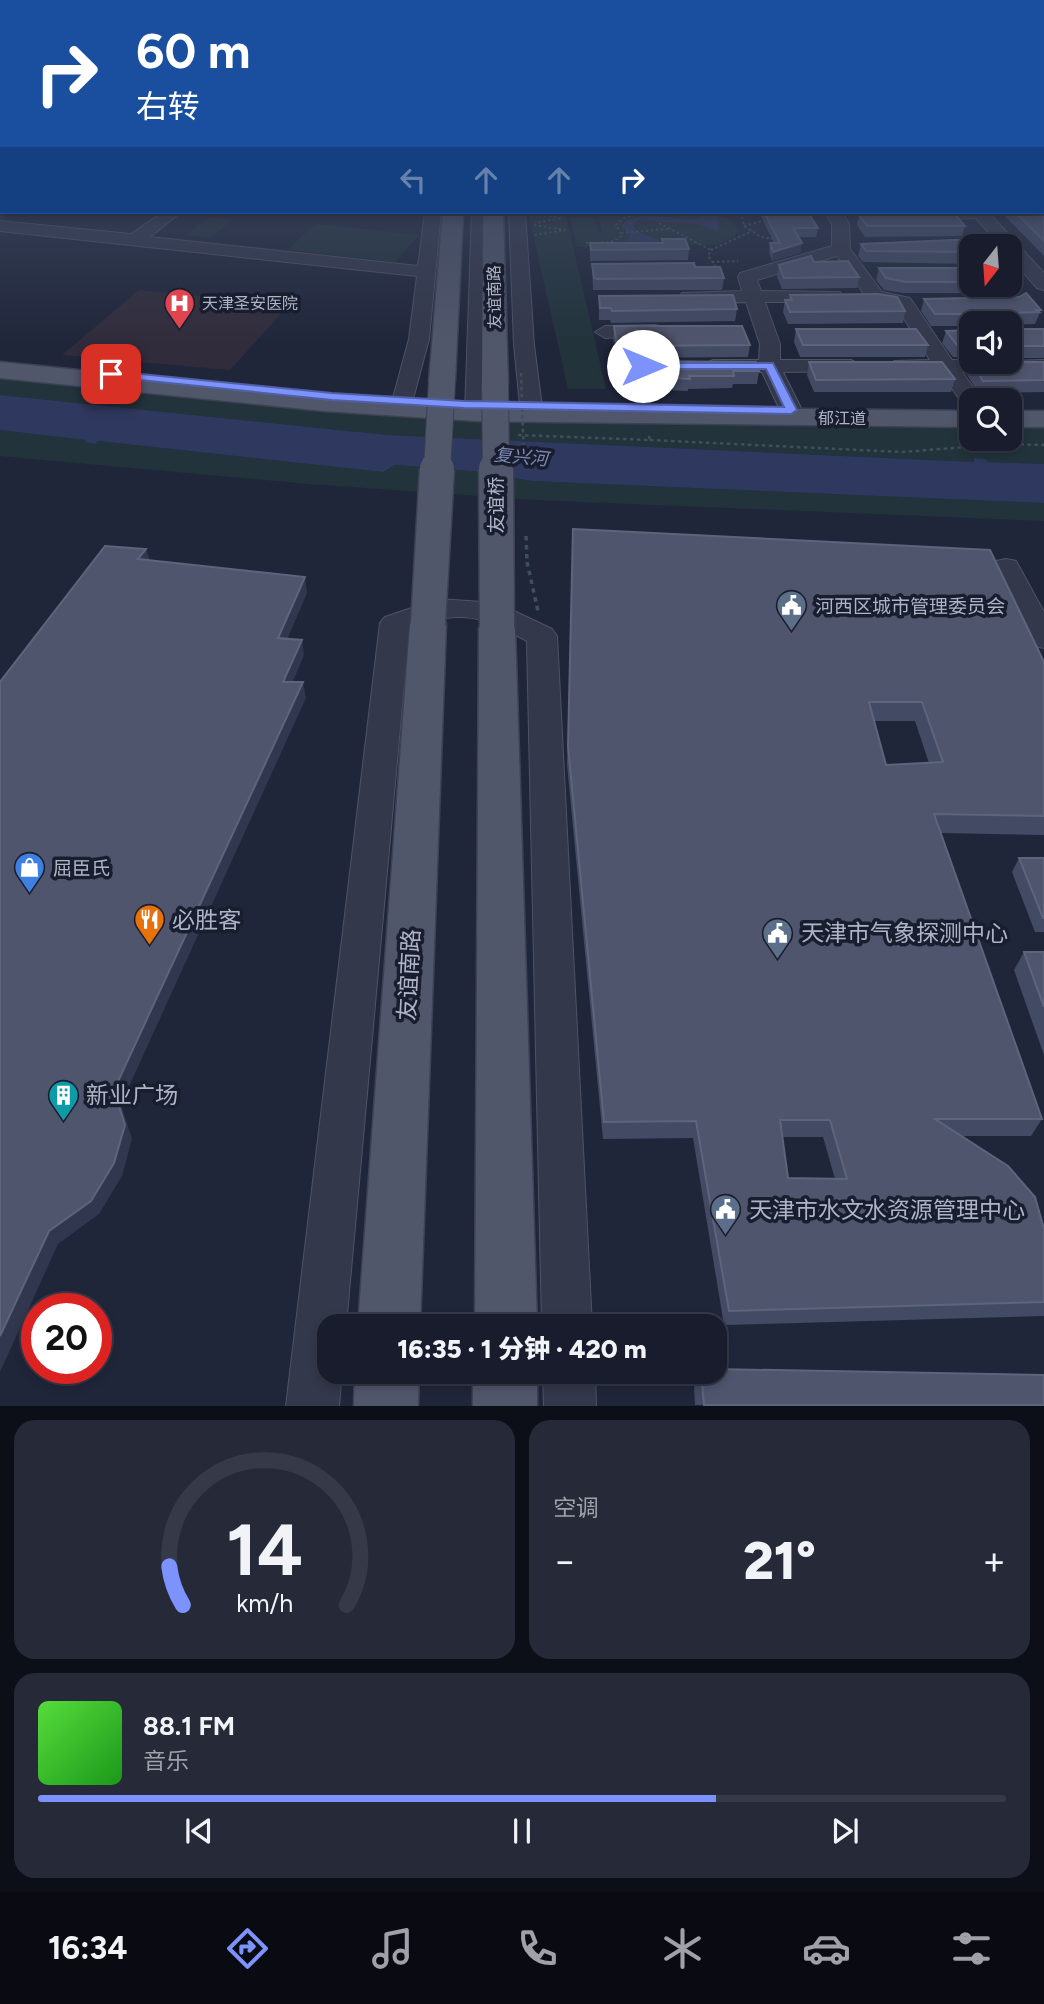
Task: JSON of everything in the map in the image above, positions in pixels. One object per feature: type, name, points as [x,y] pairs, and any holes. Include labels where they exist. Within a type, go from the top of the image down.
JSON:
[{"type":"main road","name":"友谊南路","points":[[390,1314],[453,214]]},
{"type":"main road","name":"友谊南路","points":[[475,403],[493,214]]},
{"type":"main road","name":"郁江道","points":[[0,363],[401,405]]},
{"type":"main road","name":"郁江道","points":[[0,370],[401,405],[475,403],[532,411],[959,419]]},
{"type":"main road","name":"郁江道","points":[[532,411],[791,410],[959,402]]},
{"type":"main road","name":"友谊桥","points":[[475,403],[497,628],[506,1314]]},
{"type":"main road","points":[[1022,411],[1044,412]]},
{"type":"main road","points":[[1022,419],[1044,419]]},
{"type":"main road","points":[[386,1405],[387,1384]]},
{"type":"main road","points":[[505,1384],[505,1405]]},
{"type":"street","points":[[134,240],[170,214]]},
{"type":"street","points":[[401,405],[419,339],[433,214]]},
{"type":"street","points":[[468,214],[475,403]]},
{"type":"street","points":[[475,403],[480,214]]},
{"type":"street","points":[[517,214],[524,345],[532,411]]},
{"type":"street","points":[[892,217],[951,214]]},
{"type":"street","points":[[972,214],[986,234]]},
{"type":"street","points":[[972,214],[1044,284]]},
{"type":"street","points":[[841,216],[840,248],[876,296]]},
{"type":"street","points":[[0,226],[427,272]]},
{"type":"street","points":[[751,286],[840,248]]},
{"type":"street","points":[[713,258],[751,286],[770,344],[769,366],[791,410]]},
{"type":"street","points":[[858,271],[883,271]]},
{"type":"street","points":[[1022,277],[1044,303]]},
{"type":"street","points":[[675,297],[751,286],[876,296],[903,302],[928,302]]},
{"type":"street","points":[[903,302],[960,388]]},
{"type":"street","points":[[738,329],[792,333]]},
{"type":"street","points":[[605,332],[671,331]]},
{"type":"street","points":[[896,332],[947,335]]},
{"type":"street","points":[[687,366],[1044,366]]},
{"type":"street","points":[[1006,567],[1044,639]]},
{"type":"street","points":[[322,1314],[395,623],[438,608],[487,609],[542,636],[567,1314]]},
{"type":"street","points":[[312,1405],[317,1358]]},
{"type":"street","points":[[569,1384],[570,1405]]},
{"type":"path","points":[[532,235],[565,230],[529,224],[562,218],[534,214]]},
{"type":"path","points":[[621,233],[615,226],[624,218],[635,214]]},
{"type":"path","points":[[741,214],[744,226]]},
{"type":"path","points":[[744,226],[755,221],[772,220]]},
{"type":"path","points":[[659,223],[690,235],[713,258],[754,231]]},
{"type":"path","points":[[744,226],[761,237],[803,246],[840,248]]},
{"type":"path","points":[[621,233],[669,229]]},
{"type":"path","points":[[586,243],[611,243],[622,236],[621,233]]},
{"type":"path","points":[[650,440],[900,452],[947,451],[983,444],[1018,442],[1044,445]]},
{"type":"path","points":[[527,562],[536,600]]},
{"type":"shaded area","points":[[528,214],[565,214],[606,389],[568,389]]},
{"type":"shaded area","points":[[719,214],[731,220],[738,230],[734,237],[717,245],[577,247],[570,217],[594,217],[598,232],[602,232],[598,215]]},
{"type":"shaded area","points":[[208,218],[232,220],[210,238],[186,235]]},
{"type":"shaded area","points":[[316,224],[419,235],[395,262],[287,250]]},
{"type":"shaded area","name":"天津圣安医院","points":[[139,290],[289,305],[230,370],[62,355]]},
{"type":"shaded area","points":[[0,376],[350,412],[536,422],[959,425],[959,451],[1022,451],[1022,425],[1044,425],[1044,464],[988,462],[986,459],[974,458],[975,462],[388,435],[0,395]]},
{"type":"shaded area","points":[[0,430],[88,440],[86,442],[94,444],[98,441],[383,472],[395,465],[483,472],[531,481],[1044,503],[1044,521],[535,500],[309,484],[0,456]]},
{"type":"water","points":[[699,214],[715,214],[719,220],[718,231],[698,224],[638,220],[633,225],[635,231],[659,240],[658,243],[620,241],[627,240],[630,235],[621,226],[637,217],[702,218]]},
{"type":"water","name":"复兴河","points":[[0,395],[388,435],[974,462],[974,458],[986,459],[988,462],[1044,464],[1044,503],[531,481],[483,472],[395,465],[383,472],[98,441],[95,444],[85,442],[86,440],[0,430]]},
{"type":"building","points":[[765,214],[809,214],[818,228],[793,228],[802,243],[773,252],[770,243],[780,243]]},
{"type":"building","points":[[955,214],[965,226],[867,226],[859,215]]},
{"type":"building","points":[[1017,214],[1044,214],[1044,241]]},
{"type":"building","points":[[662,239],[685,239],[689,249],[591,250],[590,243],[663,243]]},
{"type":"building","points":[[959,240],[959,252],[866,251],[861,244]]},
{"type":"building","points":[[811,256],[814,262],[848,261],[859,277],[784,278],[779,265]]},
{"type":"building","points":[[694,263],[695,267],[720,267],[724,278],[597,279],[594,278],[592,264]]},
{"type":"building","points":[[879,268],[959,268],[959,282],[906,282],[886,278]]},
{"type":"building","points":[[1026,293],[1041,310],[935,314],[924,299],[1022,298]]},
{"type":"building","points":[[878,294],[897,297],[905,311],[790,312],[785,300],[792,300],[790,295]]},
{"type":"building","points":[[733,295],[737,309],[612,311],[611,308],[600,308],[599,296]]},
{"type":"building","points":[[614,326],[742,326],[750,345],[617,346]]},
{"type":"building","points":[[796,329],[916,329],[928,345],[803,345]]},
{"type":"building","points":[[1022,329],[1044,329],[1044,346],[1022,346]]},
{"type":"building","points":[[959,330],[959,345],[957,345],[946,331]]},
{"type":"building","points":[[619,361],[756,362],[759,371],[733,371],[734,376],[689,376],[690,379],[621,375]]},
{"type":"building","points":[[809,362],[942,362],[955,379],[816,380]]},
{"type":"building","points":[[1022,362],[1044,362],[1044,380],[983,381],[979,374],[1022,374]]},
{"type":"building","points":[[573,529],[990,550],[1044,662],[1044,816],[934,814],[1042,1119],[935,1119],[1008,1166],[1035,1197],[1044,1229],[1044,1302],[729,1311],[696,1121],[604,1122],[568,746]],"holes":[[[869,702],[922,702],[943,762],[886,765]],[[780,1120],[830,1120],[847,1179],[788,1178]]]},
{"type":"building","points":[[105,546],[146,549],[138,559],[305,577],[278,638],[302,640],[283,682],[303,682],[114,1090],[125,1125],[114,1163],[91,1201],[49,1231],[0,1336],[0,682]]},
{"type":"building","points":[[1019,858],[1044,858],[1044,918],[1043,918]]},
{"type":"building","points":[[1024,952],[1044,952],[1044,1007]]},
{"type":"building","points":[[727,1369],[1044,1375],[1044,1405],[704,1405],[702,1384],[727,1384]]},
{"type":"place","name":"天津圣安医院","points":[[179,330]]},
{"type":"place","name":"河西区城市管理委员会","points":[[792,633]]},
{"type":"place","name":"屈臣氏","points":[[30,895]]},
{"type":"place","name":"必胜客","points":[[149,947]]},
{"type":"place","name":"天津市气象探测中心","points":[[778,960]]},
{"type":"place","name":"新业广场","points":[[63,1122]]},
{"type":"place","name":"天津市水文水资源管理中心","points":[[726,1237]]},
{"type":"route","points":[[111,374],[332,396],[464,405],[629,410],[791,410],[769,366],[643,366]]}]
